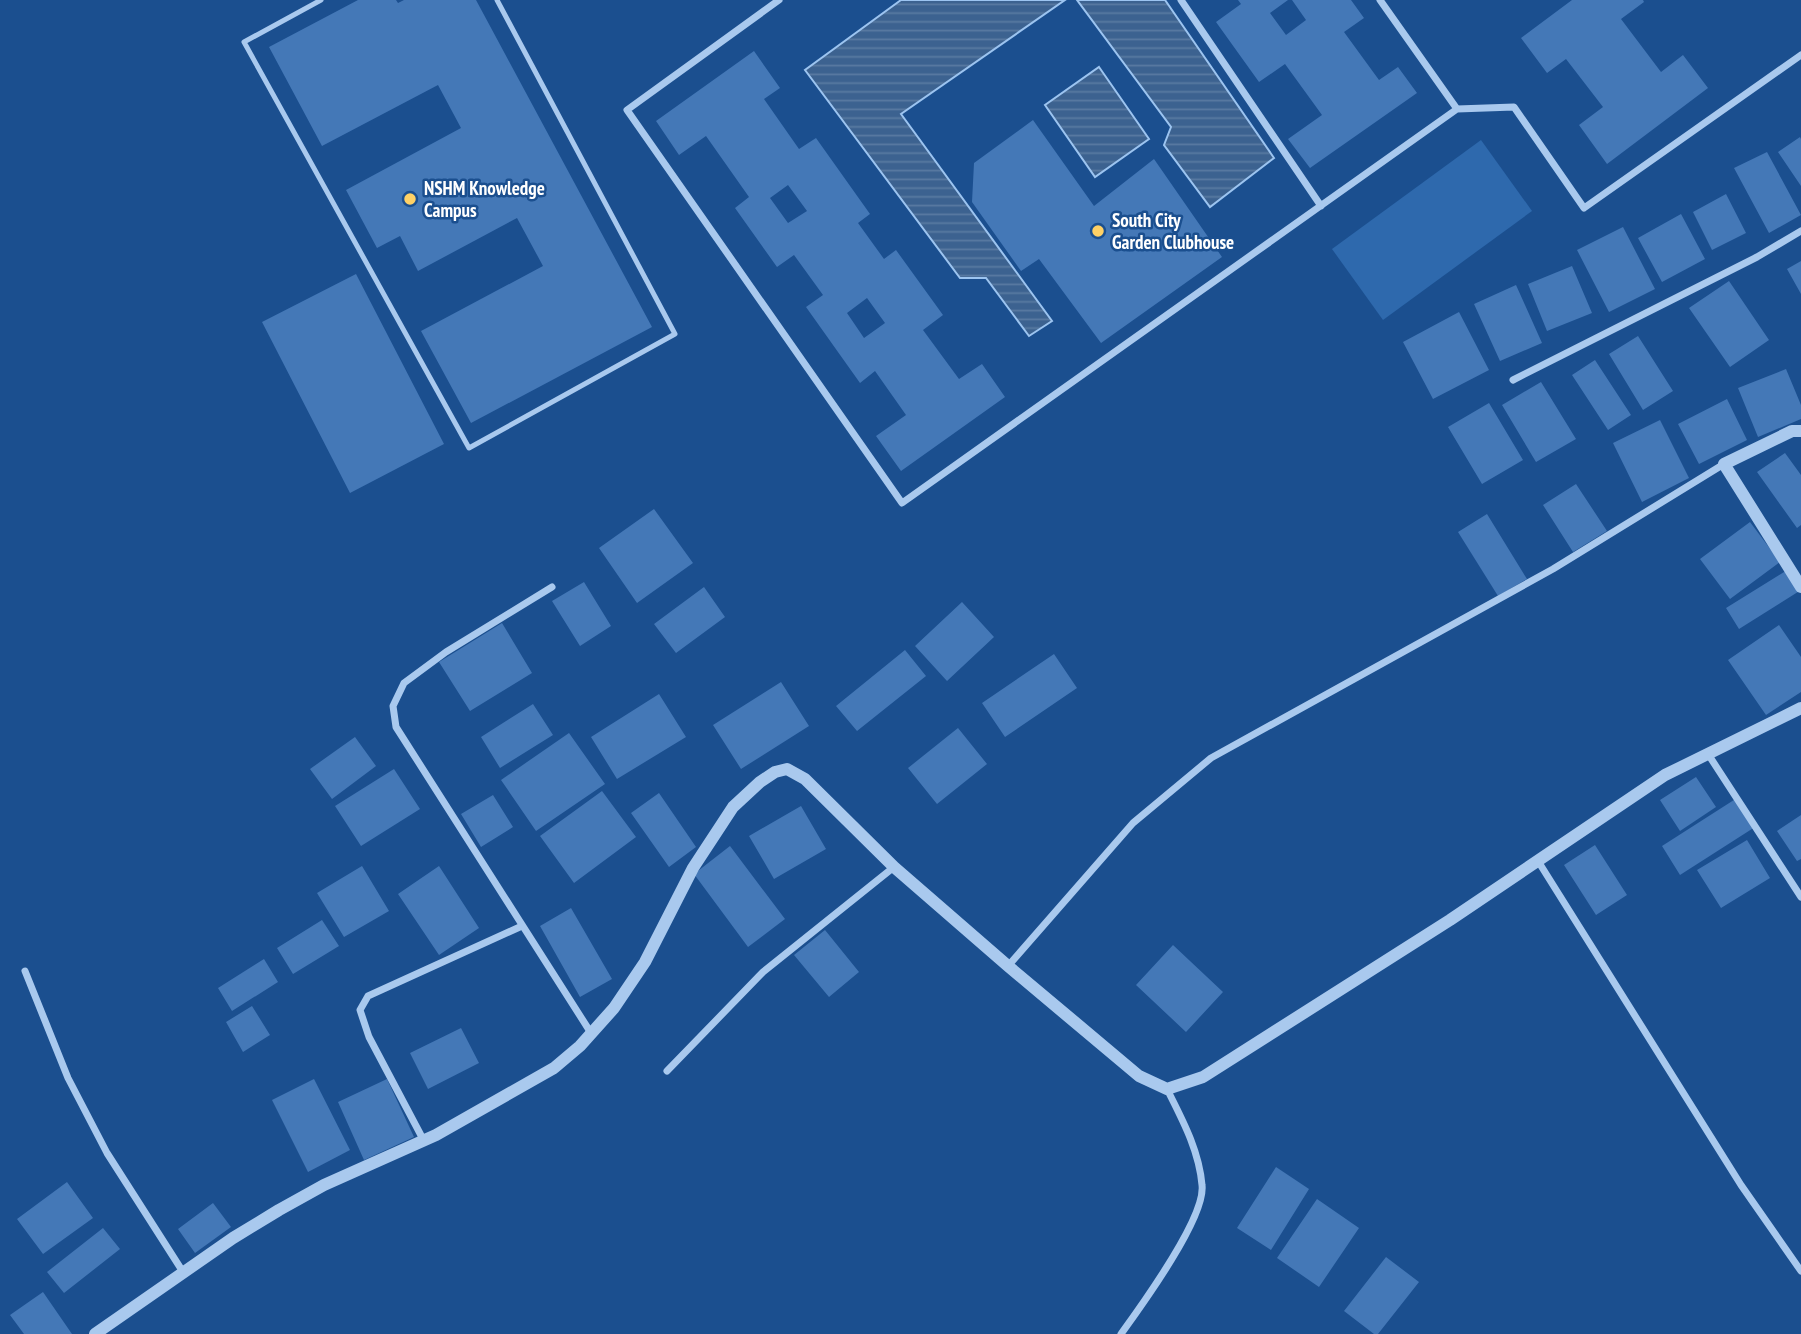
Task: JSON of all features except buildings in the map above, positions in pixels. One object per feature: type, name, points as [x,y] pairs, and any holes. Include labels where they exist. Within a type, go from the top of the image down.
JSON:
[{"type":"street","points":[[779,0],[626,110],[902,503],[1457,109],[1514,107],[1584,208],[1801,55]]},
{"type":"street","points":[[1181,0],[1321,206]]},
{"type":"street","points":[[1380,0],[1457,109]]},
{"type":"street","points":[[1513,380],[1757,257],[1801,231]]},
{"type":"street","points":[[1008,967],[1133,823],[1211,758],[1553,569],[1724,464],[1792,431],[1801,432]]},
{"type":"street","points":[[1724,464],[1801,587]]},
{"type":"street","points":[[552,587],[446,652],[404,683],[393,706],[396,727],[591,1033]]},
{"type":"street","points":[[1167,1089],[1203,1077],[1450,920],[1665,775],[1801,708]]},
{"type":"street","points":[[1708,754],[1801,897]]},
{"type":"street","points":[[95,1334],[233,1238],[324,1185],[424,1141],[554,1068],[614,1008],[645,962],[693,868],[733,807],[760,782],[775,772],[787,769],[805,779],[894,867],[1008,967],[1139,1076],[1167,1089],[1192,1141],[1203,1186],[1199,1210],[1151,1293],[1121,1334]]},
{"type":"street","points":[[1538,861],[1741,1185],[1801,1271]]},
{"type":"street","points":[[667,1071],[763,972],[894,867]]},
{"type":"street","points":[[424,1141],[369,1037],[360,1010],[368,996],[522,926]]},
{"type":"street","points":[[25,971],[68,1078],[107,1153],[183,1272]]},
{"type":"lane","points":[[320,0],[244,42],[469,448],[675,334],[497,0]]},
{"type":"shaded area","points":[[901,0],[1065,0],[901,114],[1052,321],[1029,336],[986,278],[960,278],[805,70]]},
{"type":"shaded area","points":[[1077,0],[1165,0],[1274,158],[1210,207],[1164,145],[1171,127]]},
{"type":"shaded area","points":[[1099,67],[1149,139],[1095,177],[1045,105]]},
{"type":"shaded area","points":[[1481,140],[1532,211],[1383,320],[1332,249]]},
{"type":"place","name":"NSHM Knowledge Campus","points":[[410,199]]},
{"type":"place","name":"South City Garden Clubhouse","points":[[1098,231]]}]
